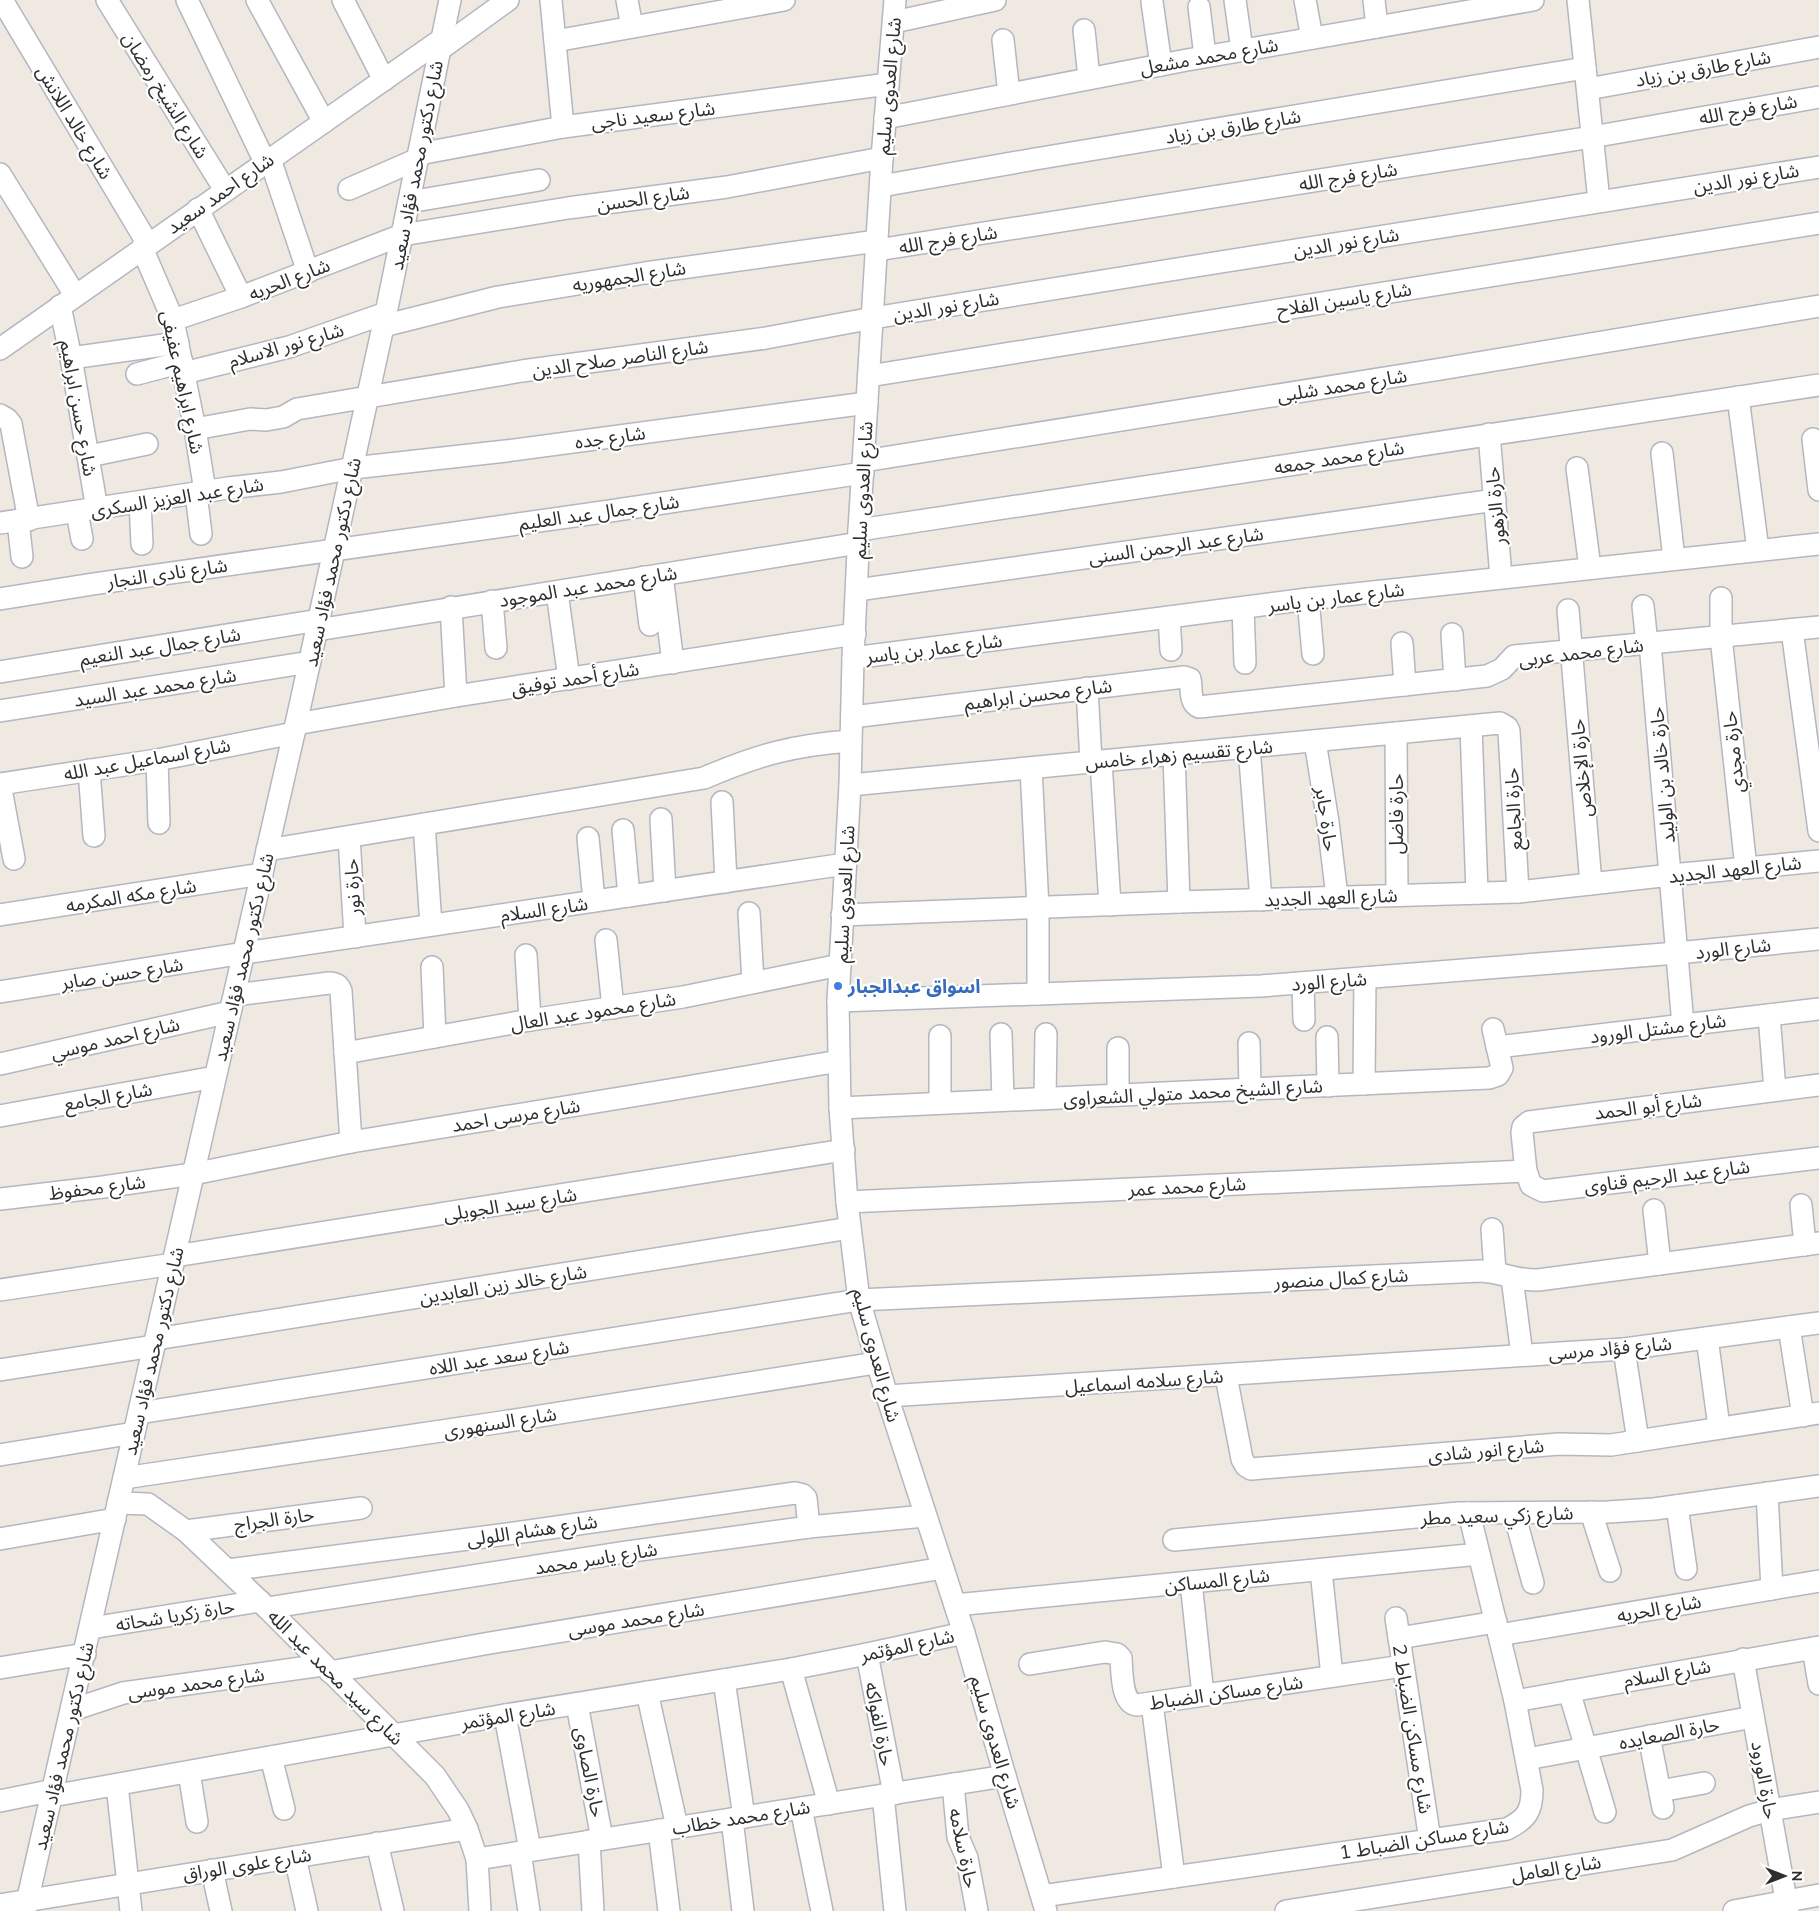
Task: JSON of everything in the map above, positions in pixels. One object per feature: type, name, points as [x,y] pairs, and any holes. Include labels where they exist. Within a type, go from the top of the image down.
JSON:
[{"type":"street","points":[[0,6],[2,0]]},
{"type":"street","name":"شارع خالد اللانش","points":[[2,0],[145,246]]},
{"type":"street","name":"شارع الشيخ رمضان","points":[[107,0],[225,190]]},
{"type":"street","points":[[187,0],[268,161],[308,272]]},
{"type":"street","points":[[257,0],[324,122]]},
{"type":"street","points":[[343,0],[384,80]]},
{"type":"street","points":[[433,0],[442,38]]},
{"type":"street","name":"شارع دكتور محمد فؤاد سعيد","points":[[26,1905],[85,1654],[310,662],[385,319],[450,0]]},
{"type":"street","name":"شارع احمد سعيد","points":[[1,345],[67,301],[442,38],[508,0]]},
{"type":"street","points":[[551,0],[563,127]]},
{"type":"street","points":[[627,0],[632,26]]},
{"type":"street","points":[[555,41],[784,0]]},
{"type":"street","name":"شارع العدوى سليم","points":[[895,0],[882,158],[867,402],[853,658],[850,785],[838,1001],[840,1108],[847,1202],[859,1300],[876,1363],[964,1632],[1004,1776],[1044,1904]]},
{"type":"street","points":[[894,22],[995,0]]},
{"type":"street","points":[[1236,0],[1242,50]]},
{"type":"street","points":[[1305,0],[1312,38]]},
{"type":"street","points":[[1374,0],[1377,27]]},
{"type":"street","name":"شارع محمد مشعل","points":[[885,118],[1205,56],[1377,27],[1456,6],[1533,0]]},
{"type":"street","points":[[1578,0],[1599,201]]},
{"type":"street","points":[[1152,2],[1161,65]]},
{"type":"street","points":[[1199,6],[1205,56]]},
{"type":"street","points":[[1084,30],[1089,78]]},
{"type":"street","points":[[1003,40],[1009,94]]},
{"type":"street","name":"شارع طارق بن زياد","points":[[881,186],[1586,78],[1819,48]]},
{"type":"street","name":"شارع سعيد ناجى","points":[[349,189],[418,156],[563,127],[888,84]]},
{"type":"street","name":"شارع فرج الله","points":[[877,246],[1592,137],[1819,97]]},
{"type":"street","name":"شارع الحسن","points":[[402,235],[568,208],[726,187],[882,158]]},
{"type":"street","name":"شارع نور الدين","points":[[872,318],[1819,167]]},
{"type":"street","name":"شارع حسن ابراهيم","points":[[0,174],[67,301],[71,358],[89,456],[87,511],[82,538]]},
{"type":"street","points":[[409,202],[539,180]]},
{"type":"street","points":[[198,209],[241,297]]},
{"type":"street","name":"شارع ياسين الفلاح","points":[[869,376],[1819,223]]},
{"type":"street","name":"شارع الحريه","points":[[173,320],[241,297],[402,235]]},
{"type":"street","name":"شارع ابراهيم عفيفى","points":[[145,246],[173,320],[195,429],[201,492],[202,534]]},
{"type":"street","name":"شارع الجمهوريه","points":[[385,319],[498,296],[645,273],[877,246]]},
{"type":"street","name":"شارع محمد شلبى","points":[[864,467],[1819,306]]},
{"type":"street","name":"شارع الناصر صلاح الدين","points":[[195,429],[250,419],[266,420],[283,417],[297,409],[368,397],[522,372],[766,338],[872,318]]},
{"type":"street","name":"شارع نور الاسلام","points":[[181,359],[289,347],[385,319]]},
{"type":"street","points":[[71,358],[181,359]]},
{"type":"street","points":[[137,374],[181,359]]},
{"type":"street","name":"شارع محمد جمعه","points":[[860,536],[1490,434],[1819,385]]},
{"type":"street","points":[[1738,397],[1758,550]]},
{"type":"street","name":"شارع جده","points":[[353,468],[506,451],[867,402]]},
{"type":"street","points":[[0,415],[11,424],[16,521],[22,557]]},
{"type":"street","name":"حارة الزهور","points":[[1490,434],[1501,577]]},
{"type":"street","points":[[1813,439],[1819,490]]},
{"type":"street","points":[[89,456],[147,444]]},
{"type":"street","points":[[1662,453],[1674,559]]},
{"type":"street","name":"شارع جمال عبد العليم","points":[[335,549],[619,510],[864,467]]},
{"type":"street","name":"شارع عبد العزيز السكرى","points":[[16,521],[201,492],[280,482],[353,468]]},
{"type":"street","points":[[1577,468],[1590,568]]},
{"type":"street","name":"شارع عبد الرحمن السنى","points":[[857,590],[1495,500]]},
{"type":"street","points":[[140,502],[142,544]]},
{"type":"street","name":"شارع محمد عبد الموجود","points":[[318,625],[557,592],[653,576],[860,536]]},
{"type":"street","name":"شارع عمار بن ياسر","points":[[853,658],[1308,599],[1819,544]]},
{"type":"street","name":"شارع نادى النجار","points":[[0,599],[335,549]]},
{"type":"street","points":[[650,625],[653,576]]},
{"type":"street","points":[[653,576],[673,663]]},
{"type":"street","points":[[557,592],[569,679]]},
{"type":"street","points":[[1721,598],[1721,637]]},
{"type":"street","points":[[1308,599],[1314,654]]},
{"type":"street","points":[[492,601],[496,648]]},
{"type":"street","name":"حارة خالد بن الوليد","points":[[1643,606],[1649,644],[1683,1025]]},
{"type":"street","points":[[451,607],[456,696]]},
{"type":"street","points":[[1243,608],[1245,663]]},
{"type":"street","name":"حارة الإخلاص","points":[[1568,610],[1591,884]]},
{"type":"street","points":[[1169,617],[1171,650]]},
{"type":"street","name":"شارع جمال عبد النعيم","points":[[0,672],[318,625]]},
{"type":"street","name":"شارع محمد عربى","points":[[1201,706],[1487,676],[1496,674],[1514,656],[1819,627]]},
{"type":"street","points":[[1792,630],[1819,830]]},
{"type":"street","name":"شارع أحمد توفيق","points":[[295,728],[456,696],[855,634]]},
{"type":"street","points":[[1452,634],[1455,680]]},
{"type":"street","name":"حارة مجدي","points":[[1721,637],[1746,868]]},
{"type":"street","points":[[1402,643],[1405,685]]},
{"type":"street","name":"شارع محمد عبد السيد","points":[[0,711],[310,662]]},
{"type":"street","name":"شارع محسن ابراهيم","points":[[852,717],[1186,677],[1190,681],[1193,704],[1196,707],[1201,706]]},
{"type":"street","points":[[1087,688],[1110,905]]},
{"type":"street","name":"شارع تقسيم زهراء خامس","points":[[850,785],[1500,723],[1507,727]]},
{"type":"street","points":[[1471,726],[1477,893]]},
{"type":"street","name":"حارة الجامع","points":[[1507,727],[1509,734],[1518,892]]},
{"type":"street","name":"شارع اسماعيل عبد الله","points":[[0,784],[156,760],[295,728]]},
{"type":"street","name":"حارة فاضل","points":[[1396,733],[1397,895]]},
{"type":"street","points":[[268,850],[704,778],[740,762],[776,751],[814,744],[851,741]]},
{"type":"street","name":"حارة جابر","points":[[1315,741],[1328,822],[1337,897]]},
{"type":"street","points":[[1249,747],[1260,900]]},
{"type":"street","points":[[1174,754],[1179,902]]},
{"type":"street","points":[[156,760],[159,823]]},
{"type":"street","points":[[1031,768],[1038,908],[1038,994]]},
{"type":"street","points":[[89,770],[94,836]]},
{"type":"street","points":[[0,784],[14,859]]},
{"type":"street","points":[[722,802],[726,882]]},
{"type":"street","points":[[660,819],[665,891]]},
{"type":"street","points":[[424,824],[431,925]]},
{"type":"street","points":[[623,830],[629,896]]},
{"type":"street","name":"حارة نور","points":[[349,837],[355,937]]},
{"type":"street","points":[[588,838],[594,901]]},
{"type":"street","name":"شارع العهد الجديد","points":[[842,915],[1179,902],[1518,892],[1819,861]]},
{"type":"street","name":"شارع السلام","points":[[244,953],[845,864]]},
{"type":"street","name":"شارع مكه المكرمه","points":[[0,915],[262,874]]},
{"type":"street","points":[[749,914],[753,982]]},
{"type":"street","name":"شارع الورد","points":[[838,1001],[1303,983],[1677,953],[1819,939]]},
{"type":"street","points":[[606,940],[613,1008]]},
{"type":"street","name":"شارع حسن صابر","points":[[0,992],[244,953]]},
{"type":"street","points":[[526,955],[530,1020]]},
{"type":"street","name":"شارع محمود عبد العال","points":[[345,1053],[530,1020],[684,997],[840,965]]},
{"type":"street","points":[[432,967],[435,1037]]},
{"type":"street","points":[[1364,1084],[1366,978]]},
{"type":"street","name":"شارع احمد موسي","points":[[0,1064],[233,1003],[335,983],[341,991],[345,1053]]},
{"type":"street","points":[[1303,983],[1304,1020]]},
{"type":"street","name":"شارع مشتل الورود","points":[[1495,1038],[1683,1025],[1819,1009]]},
{"type":"street","points":[[1769,1015],[1775,1090]]},
{"type":"street","points":[[1001,1034],[1003,1100]]},
{"type":"street","points":[[1045,1098],[1046,1034]]},
{"type":"street","points":[[940,1036],[940,1103]]},
{"type":"street","points":[[1327,1037],[1328,1086]]},
{"type":"street","name":"شارع الشيخ محمد متولي الشعراوى","points":[[840,1108],[1494,1077],[1502,1068],[1495,1038]]},
{"type":"street","points":[[1249,1043],[1250,1089]]},
{"type":"street","points":[[1118,1048],[1118,1095]]},
{"type":"street","points":[[345,1053],[351,1142]]},
{"type":"street","name":"شارع مرسى احمد","points":[[194,1174],[351,1142],[665,1091],[839,1060]]},
{"type":"street","name":"شارع الجامع","points":[[0,1116],[216,1077]]},
{"type":"street","name":"شارع أبو الحمد","points":[[1526,1171],[1522,1133],[1523,1127],[1529,1122],[1819,1085]]},
{"type":"street","name":"شارع سيد الجويلى","points":[[0,1290],[844,1150]]},
{"type":"street","name":"شارع عبد الرحيم قناوى","points":[[1526,1171],[1531,1186],[1543,1191],[1819,1158]]},
{"type":"street","name":"شارع محمد عمر","points":[[847,1202],[1526,1171]]},
{"type":"street","name":"شارع محفوظ","points":[[0,1199],[194,1174]]},
{"type":"street","points":[[1801,1205],[1812,1244]]},
{"type":"street","points":[[1654,1210],[1660,1264]]},
{"type":"street","name":"شارع خالد زين العابدين","points":[[0,1370],[155,1342],[850,1228]]},
{"type":"street","points":[[1492,1229],[1522,1355]]},
{"type":"street","name":"شارع كمال منصور","points":[[859,1300],[1504,1275],[1523,1280],[1538,1280],[1812,1244]]},
{"type":"street","name":"شارع سعد عبد اللاه","points":[[0,1455],[137,1423],[859,1300]]},
{"type":"street","name":"شارع فؤاد مرسى","points":[[1401,1363],[1624,1349],[1819,1323]]},
{"type":"street","points":[[1789,1327],[1811,1414]]},
{"type":"street","points":[[1707,1338],[1719,1428]]},
{"type":"street","points":[[1624,1349],[1638,1441]]},
{"type":"street","name":"شارع السنهورى","points":[[124,1478],[502,1422],[876,1363]]},
{"type":"street","name":"شارع سلامه اسماعيل","points":[[887,1396],[1226,1376],[1401,1363]]},
{"type":"street","name":"شارع انور شادى","points":[[1226,1376],[1242,1459],[1246,1466],[1251,1469],[1559,1444],[1611,1445],[1811,1414]]},
{"type":"street","name":"شارع زكي سعيد مطر","points":[[1174,1540],[1469,1513],[1591,1512],[1654,1509],[1819,1486]]},
{"type":"street","name":"شارع هشام اللولى","points":[[228,1570],[515,1533],[795,1493],[806,1498],[809,1527]]},
{"type":"street","points":[[1766,1494],[1772,1589]]},
{"type":"street","name":"شارع سيد محمد عبد الله","points":[[0,1539],[148,1504],[186,1531],[228,1570],[436,1776],[458,1810],[467,1829],[477,1859],[480,1911]]},
{"type":"street","points":[[1677,1506],[1686,1569]]},
{"type":"street","name":"حارة الجراج","points":[[186,1531],[360,1508]]},
{"type":"street","points":[[1591,1512],[1610,1571]]},
{"type":"street","name":"شارع مساكن الضباط 1","points":[[1044,1904],[1174,1877],[1507,1829],[1520,1822],[1528,1813],[1532,1803],[1527,1759],[1515,1700],[1469,1513]]},
{"type":"street","points":[[1514,1513],[1533,1583]]},
{"type":"street","name":"شارع ياسر محمد","points":[[263,1605],[809,1527],[926,1516]]},
{"type":"street","name":"شارع المساكن","points":[[955,1605],[1479,1554]]},
{"type":"street","name":"شارع محمد موسى","points":[[72,1710],[123,1693],[326,1669],[943,1568]]},
{"type":"street","points":[[1321,1570],[1332,1676]]},
{"type":"street","name":"شارع الحريه","points":[[1397,1628],[1497,1629],[1819,1581]]},
{"type":"street","points":[[1191,1582],[1203,1695]]},
{"type":"street","name":"حارة زكريا شحاته","points":[[90,1628],[263,1605]]},
{"type":"street","name":"شارع مساكن الضباط 2","points":[[1397,1628],[1430,1840]]},
{"type":"street","name":"شارع المؤتمر","points":[[0,1801],[117,1785],[505,1715],[791,1669],[964,1632]]},
{"type":"street","points":[[1816,1647],[1819,1684]]},
{"type":"street","name":"شارع السلام","points":[[1515,1700],[1816,1647]]},
{"type":"street","name":"شارع مساكن الضباط","points":[[1030,1664],[1112,1652],[1121,1658],[1126,1699],[1133,1705],[1403,1666]]},
{"type":"street","points":[[0,1668],[85,1654]]},
{"type":"street","name":"حارة الفواكه","points":[[867,1654],[888,1794],[895,1911]]},
{"type":"street","name":"حارة الورود","points":[[1743,1659],[1788,1906]]},
{"type":"street","points":[[791,1669],[828,1804]]},
{"type":"street","points":[[724,1680],[738,1818],[743,1911]]},
{"type":"street","points":[[1568,1691],[1604,1812]]},
{"type":"street","points":[[647,1692],[668,1829],[669,1911]]},
{"type":"street","points":[[1152,1703],[1174,1877]]},
{"type":"street","name":"حارة الصاوى","points":[[577,1704],[596,1840],[593,1911]]},
{"type":"street","points":[[505,1715],[525,1851],[529,1911]]},
{"type":"street","name":"حارة الصعايده","points":[[1527,1759],[1753,1717]]},
{"type":"street","points":[[1648,1736],[1661,1800],[1704,1783]]},
{"type":"street","points":[[271,1757],[284,1809]]},
{"type":"street","points":[[189,1772],[197,1822]]},
{"type":"street","name":"شارع محمد خطاب","points":[[477,1859],[1004,1776]]},
{"type":"street","name":"حارة سلامه","points":[[953,1784],[958,1836],[967,1858],[977,1911]]},
{"type":"street","points":[[117,1785],[131,1911]]},
{"type":"street","name":"شارع العامل","points":[[1286,1911],[1672,1850],[1735,1822],[1770,1810],[1819,1802]]},
{"type":"street","points":[[801,1808],[822,1911]]},
{"type":"street","name":"شارع علوى الوراق","points":[[0,1905],[26,1905],[129,1883],[467,1829]]},
{"type":"street","points":[[377,1844],[393,1911]]},
{"type":"street","points":[[295,1856],[307,1911]]},
{"type":"street","points":[[212,1870],[221,1911]]},
{"type":"street","points":[[1734,1911],[1788,1906],[1819,1896]]},
{"type":"place","name":"اسواق عبدالجبار","points":[[838,986]]}]
